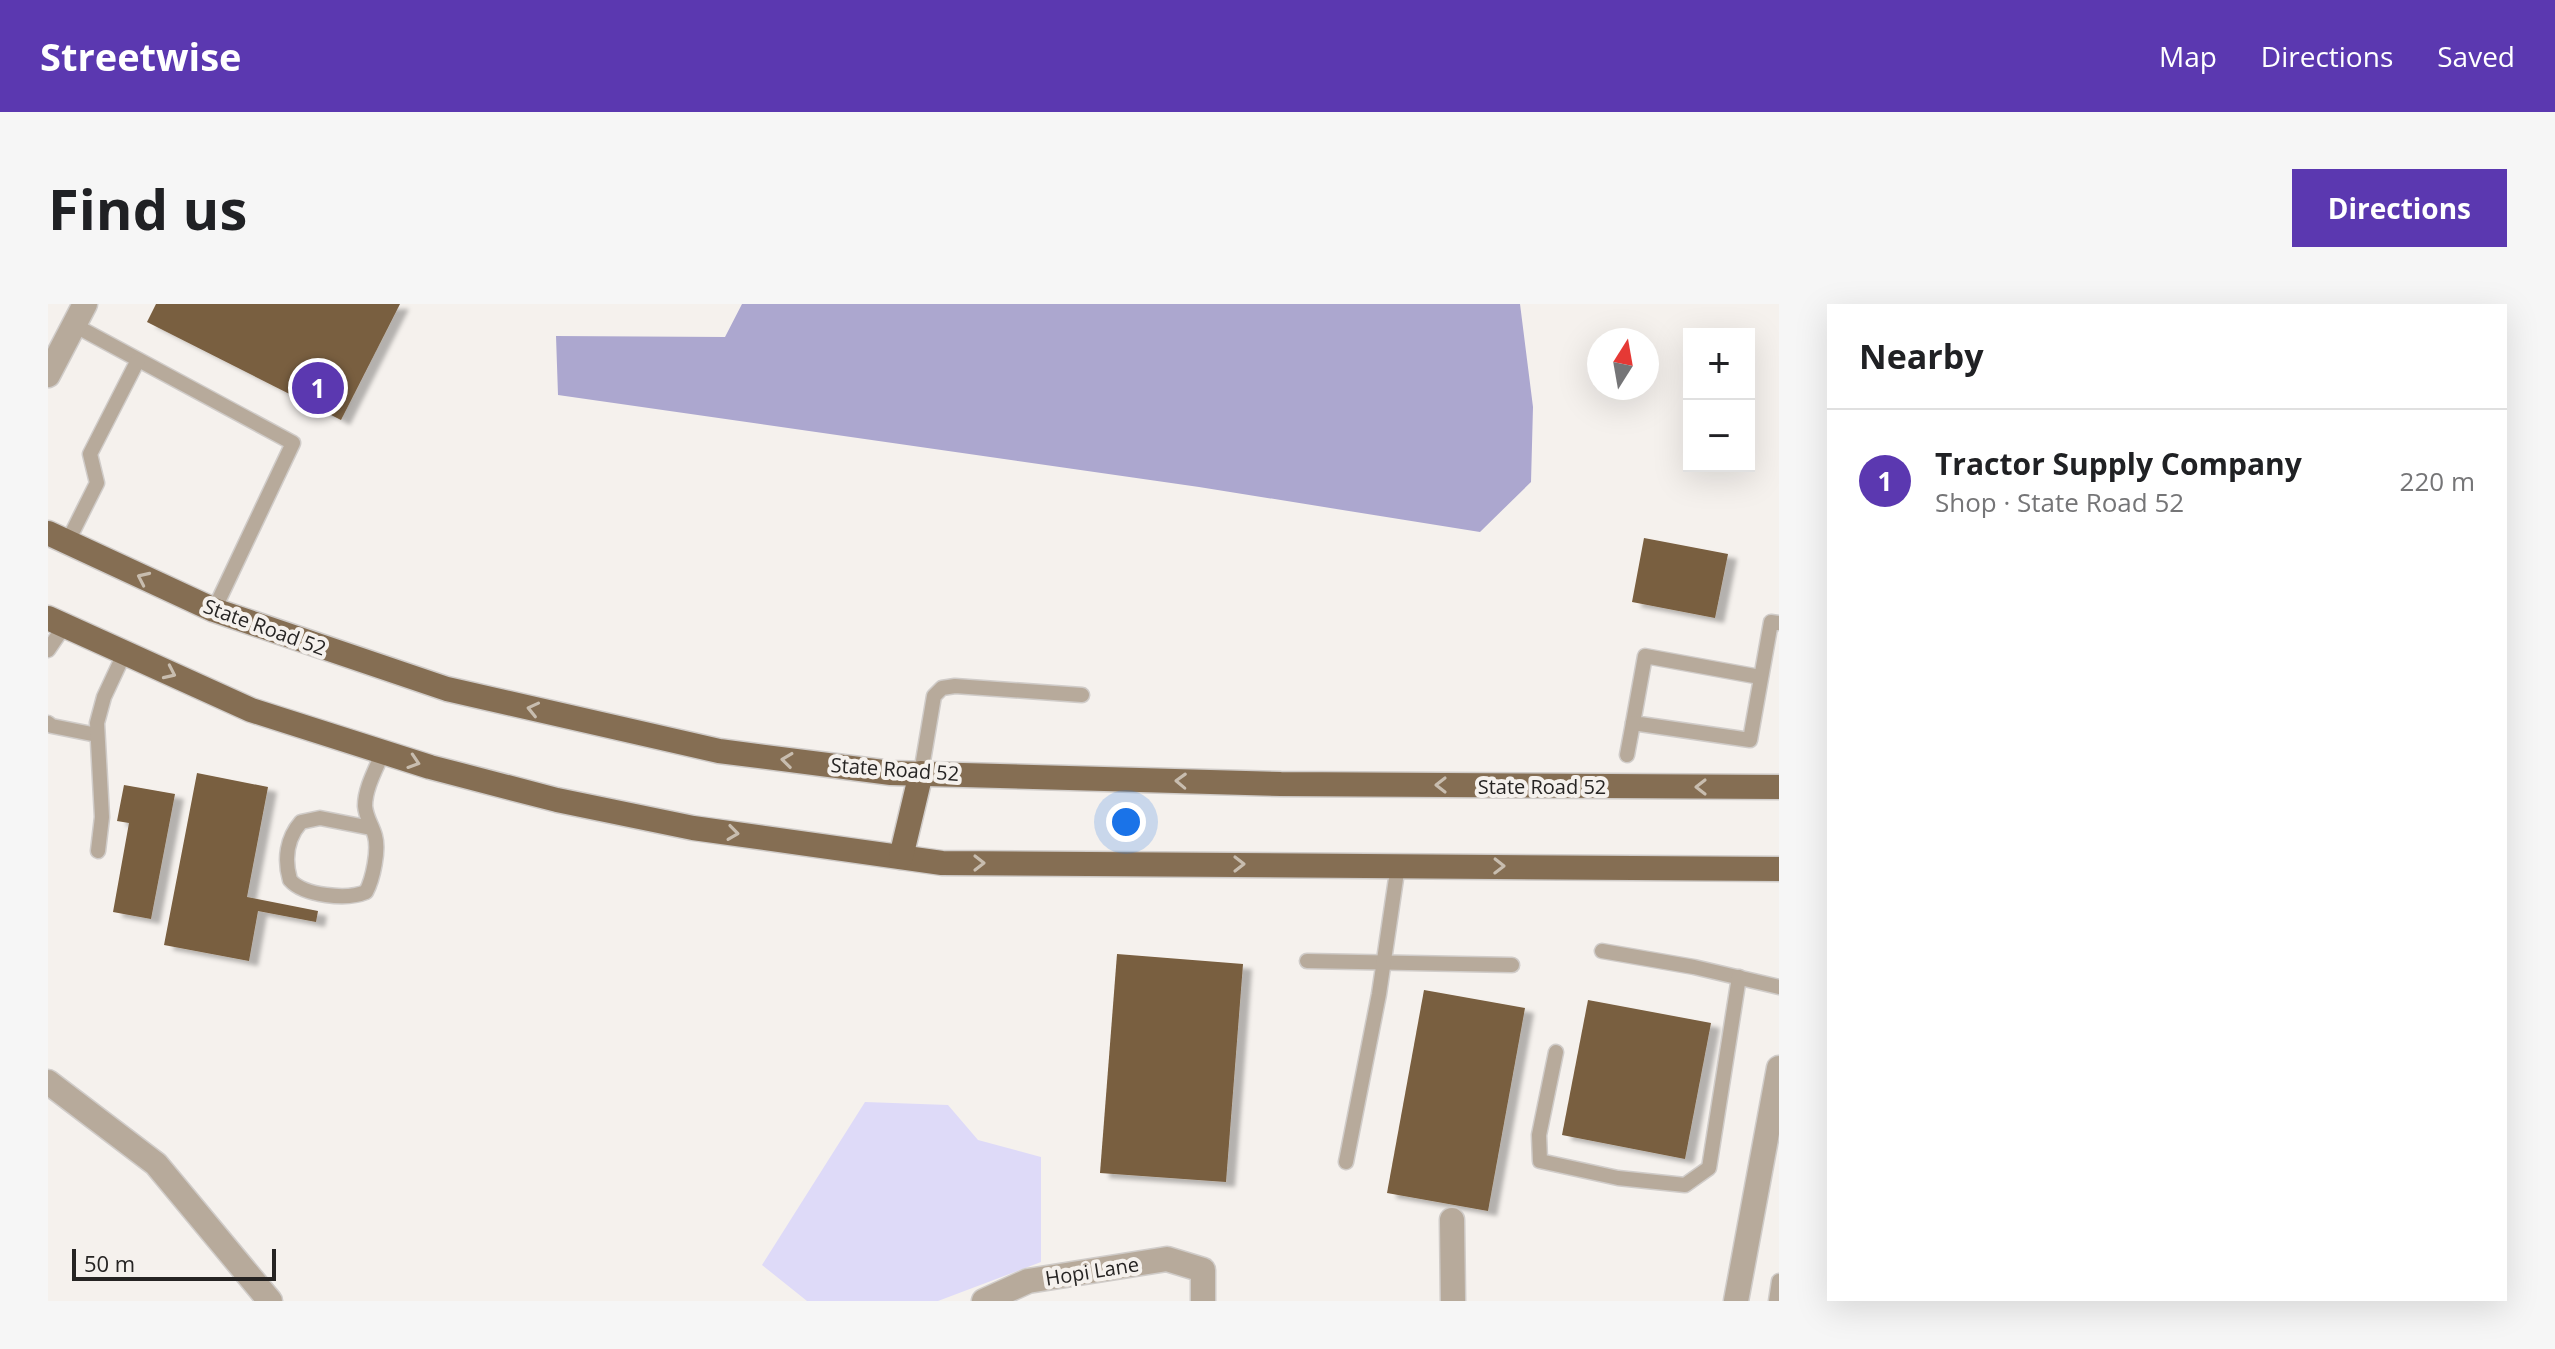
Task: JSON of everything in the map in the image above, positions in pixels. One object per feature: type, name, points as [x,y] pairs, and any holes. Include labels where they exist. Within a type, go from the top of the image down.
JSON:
[{"type":"main road","name":"State Road 52","points":[[58,538],[214,610],[462,693],[719,751],[891,773],[1281,784],[1779,787]]},
{"type":"main road","points":[[57,622],[251,710],[430,767],[557,800],[668,823],[942,863],[1779,869]]},
{"type":"main road","points":[[901,857],[921,773]]},
{"type":"street","points":[[48,375],[79,315]]},
{"type":"street","points":[[1736,1301],[1779,1068]]},
{"type":"street","points":[[48,1082],[156,1164],[270,1301]]},
{"type":"street","points":[[1452,1220],[1453,1301]]},
{"type":"street","name":"Hopi Lane","points":[[984,1301],[1028,1281],[1167,1259],[1203,1270],[1203,1301]]},
{"type":"lane","points":[[79,315],[138,360],[293,443],[214,610]]},
{"type":"lane","points":[[58,538],[97,483],[90,454],[138,360]]},
{"type":"lane","points":[[48,650],[57,622]]},
{"type":"lane","points":[[1633,723],[1749,748],[1771,622],[1779,623]]},
{"type":"lane","points":[[98,851],[102,817],[97,723],[104,697],[125,652]]},
{"type":"lane","points":[[1627,755],[1645,656],[1760,677]]},
{"type":"lane","points":[[921,773],[934,696],[942,688],[955,686],[1082,695]]},
{"type":"lane","points":[[48,723],[97,735]]},
{"type":"lane","points":[[371,828],[320,818],[301,822],[291,836],[287,852],[290,880],[300,889],[318,893],[358,895],[366,892],[376,844],[375,834],[367,819],[366,798],[383,752]]},
{"type":"lane","points":[[1346,1162],[1398,865]]},
{"type":"lane","points":[[1602,951],[1694,967],[1779,987]]},
{"type":"lane","points":[[1307,961],[1512,965]]},
{"type":"lane","points":[[1556,1052],[1539,1135],[1540,1161],[1618,1178],[1685,1185],[1709,1168],[1739,977]]},
{"type":"lane","points":[[1776,1301],[1779,1281]]},
{"type":"shaded area","points":[[742,304],[1520,304],[1533,407],[1531,482],[1480,532],[1199,487],[558,395],[556,336],[725,337]]},
{"type":"shaded area","points":[[865,1102],[948,1105],[978,1140],[1041,1157],[1041,1262],[938,1301],[807,1301],[762,1265]]},
{"type":"building","points":[[156,304],[400,304],[341,420],[147,322]]},
{"type":"building","points":[[1644,538],[1728,554],[1715,618],[1632,602]]},
{"type":"building","points":[[197,773],[268,787],[247,897],[318,911],[316,922],[258,911],[249,961],[164,945]]},
{"type":"building","points":[[124,785],[175,794],[151,919],[113,912],[129,823],[117,821]]},
{"type":"building","points":[[1117,954],[1243,964],[1226,1182],[1100,1173]]},
{"type":"building","points":[[1424,990],[1525,1008],[1488,1211],[1387,1193]]},
{"type":"building","points":[[1588,1000],[1711,1023],[1685,1159],[1562,1135]]},
{"type":"place","name":"Tractor Supply Company","points":[[318,388]]}]
